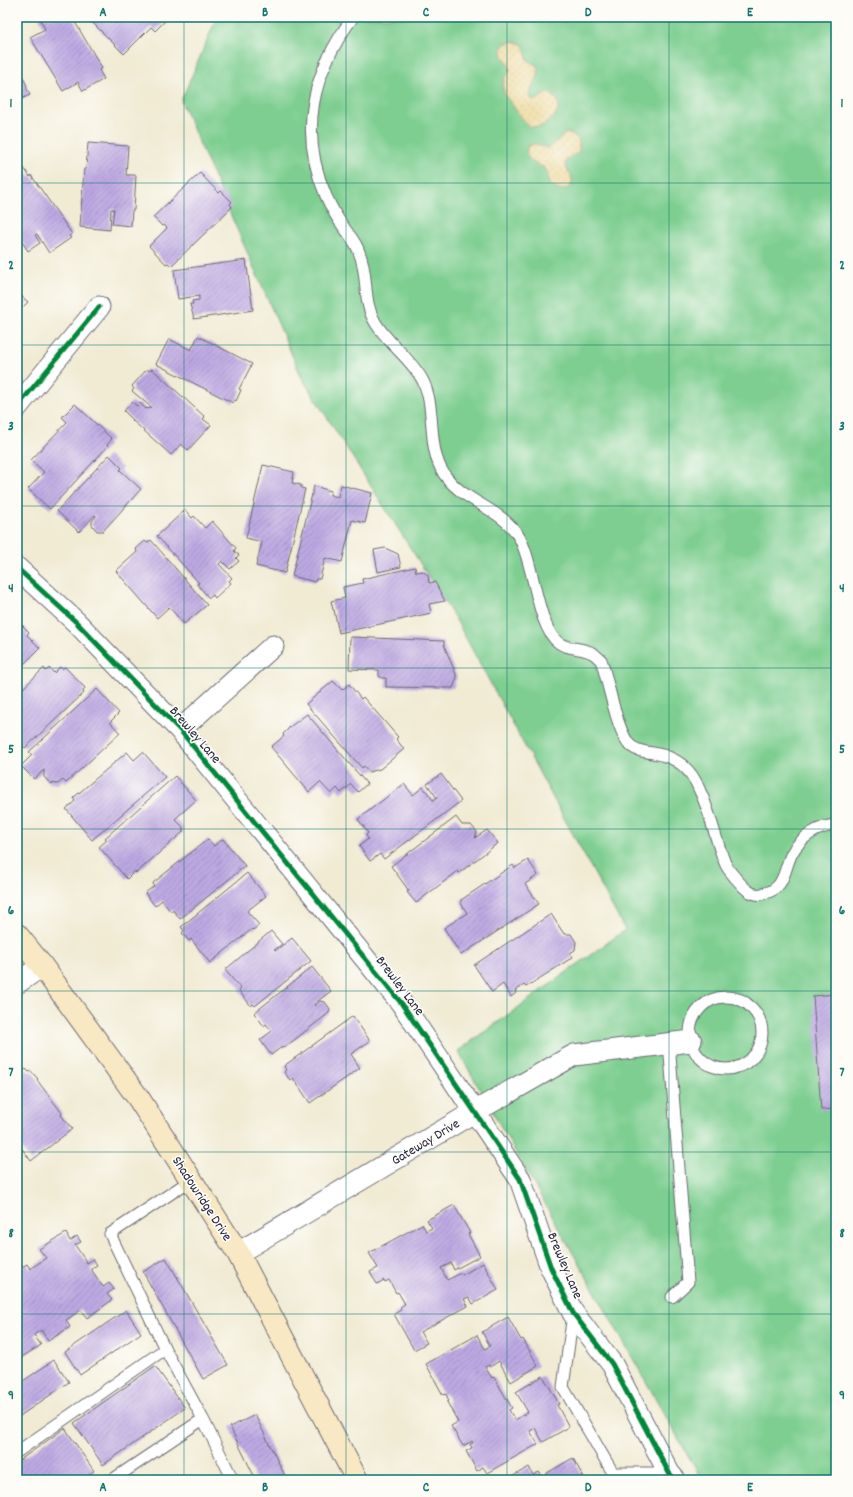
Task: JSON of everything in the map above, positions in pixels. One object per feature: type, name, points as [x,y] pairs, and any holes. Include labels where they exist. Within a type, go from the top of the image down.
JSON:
[{"type":"main road","name":"Shadowridge Drive","points":[[17,935],[42,966],[139,1099],[238,1253],[358,1480]]},
{"type":"street","points":[[17,406],[99,307]]},
{"type":"street","name":"Brewley Lane","points":[[17,568],[76,622],[180,730],[402,1004],[520,1179],[551,1268],[573,1312],[612,1364],[672,1477]]},
{"type":"street","points":[[180,730],[273,646]]},
{"type":"street","points":[[17,983],[42,966]]},
{"type":"street","name":"Gateway Drive","points":[[238,1253],[474,1112],[574,1055],[691,1041]]},
{"type":"lane","points":[[353,17],[333,49],[322,72],[316,91],[312,111],[311,137],[314,159],[319,178],[329,202],[342,226],[358,247],[365,271],[366,298],[374,322],[389,342],[417,372],[423,382],[429,404],[435,453],[444,473],[453,485],[465,495],[502,519],[519,536],[531,568],[536,591],[552,635],[559,643],[592,652],[601,660],[622,732],[630,745],[640,751],[671,758],[686,767],[697,782],[705,801],[725,864],[750,892],[760,895],[772,891],[781,884],[792,854],[801,841],[812,832],[826,825],[836,825]]},
{"type":"lane","points":[[722,997],[739,1000],[749,1006],[757,1015],[761,1026],[761,1038],[758,1049],[751,1058],[742,1065],[730,1068],[719,1068],[708,1064],[699,1056],[691,1041],[690,1032],[694,1015],[706,1003],[722,997]]},
{"type":"lane","points":[[669,1044],[688,1282],[672,1297]]},
{"type":"lane","points":[[191,1180],[110,1234],[165,1349],[203,1419],[233,1480]]},
{"type":"lane","points":[[573,1312],[563,1387],[593,1440],[613,1473],[672,1477]]},
{"type":"lane","points":[[17,1452],[165,1349]]},
{"type":"lane","points":[[112,1480],[203,1419]]},
{"type":"green space","points":[[217,17],[836,17],[836,1480],[702,1480],[458,1051],[625,930],[455,618],[302,378],[181,101]]},
{"type":"sand","points":[[514,41],[523,45],[528,60],[538,67],[538,77],[529,92],[531,99],[537,100],[546,93],[551,94],[558,101],[558,109],[556,114],[550,121],[541,126],[532,127],[528,125],[505,95],[503,83],[510,69],[502,55],[502,48],[504,44]]},
{"type":"sand","points":[[566,133],[570,133],[578,139],[579,149],[576,154],[565,162],[572,179],[572,183],[568,188],[561,190],[550,184],[545,168],[528,158],[527,151],[528,146],[533,144],[548,148]]},
{"type":"building","points":[[39,17],[72,17],[102,68],[99,70],[104,79],[83,91],[78,82],[63,91],[30,37],[45,29]]},
{"type":"building","points":[[87,17],[168,18],[155,31],[151,27],[124,54]]},
{"type":"building","points":[[17,65],[30,95],[17,101]]},
{"type":"building","points":[[88,143],[128,146],[126,175],[136,175],[134,210],[132,210],[131,226],[112,224],[114,209],[111,209],[110,230],[80,227],[84,169],[86,169]]},
{"type":"building","points":[[24,168],[30,177],[31,175],[72,234],[69,236],[71,238],[49,253],[37,234],[35,235],[40,243],[28,251],[17,234],[17,173]]},
{"type":"building","points":[[200,173],[219,193],[221,191],[232,202],[230,204],[232,207],[171,266],[168,263],[166,264],[149,246],[167,228],[164,225],[162,226],[153,217]]},
{"type":"building","points":[[246,260],[253,310],[194,319],[190,304],[193,304],[192,301],[199,300],[199,296],[178,299],[174,270]]},
{"type":"building","points":[[17,292],[28,302],[17,313]]},
{"type":"building","points":[[198,336],[252,364],[239,389],[241,390],[236,401],[234,400],[233,403],[156,364],[169,339],[191,350]]},
{"type":"building","points":[[147,369],[149,371],[152,369],[205,417],[203,419],[211,425],[188,450],[181,444],[171,455],[124,411],[132,402],[137,406],[140,403],[146,409],[151,407],[132,391],[134,389],[132,386]]},
{"type":"building","points":[[75,404],[112,439],[107,445],[108,446],[50,509],[28,489],[44,472],[31,460],[67,422],[62,417]]},
{"type":"building","points":[[109,455],[122,468],[120,470],[141,489],[103,531],[97,531],[92,525],[92,521],[96,516],[95,515],[79,532],[57,511]]},
{"type":"building","points":[[263,465],[294,472],[292,483],[301,485],[301,488],[305,489],[285,573],[256,566],[262,542],[246,538]]},
{"type":"building","points":[[341,485],[372,493],[365,523],[352,520],[342,562],[325,558],[320,579],[316,579],[315,582],[292,576],[314,486],[331,491],[330,495],[338,497]]},
{"type":"building","points":[[185,510],[192,518],[194,516],[205,528],[212,521],[236,548],[234,551],[239,555],[236,558],[239,561],[230,569],[222,561],[219,564],[232,578],[229,581],[231,583],[215,598],[213,595],[209,598],[197,584],[199,583],[157,536]]},
{"type":"building","points":[[151,540],[207,605],[184,624],[169,607],[157,618],[116,571],[137,552],[136,549],[145,541],[147,543]]},
{"type":"building","points":[[385,548],[398,554],[401,567],[378,572],[374,550]]},
{"type":"building","points":[[415,567],[416,572],[422,571],[428,575],[429,583],[435,582],[445,601],[429,604],[431,613],[339,633],[331,601],[345,598],[343,587],[363,583],[362,579]]},
{"type":"building","points":[[17,620],[29,632],[27,635],[40,648],[17,671]]},
{"type":"building","points":[[350,637],[444,641],[444,645],[457,677],[453,688],[386,687],[386,678],[379,676],[379,670],[349,669]]},
{"type":"building","points":[[60,667],[62,669],[65,667],[85,688],[83,691],[84,693],[25,748],[17,740],[17,694],[44,668],[46,671],[49,668],[54,673]]},
{"type":"building","points":[[333,681],[342,690],[349,684],[361,699],[363,697],[398,737],[396,739],[404,749],[380,769],[369,772],[364,766],[362,768],[306,704]]},
{"type":"building","points":[[97,689],[119,713],[110,722],[120,733],[66,783],[63,780],[58,784],[50,783],[44,777],[44,770],[34,779],[21,766],[32,755],[29,752]]},
{"type":"building","points":[[307,714],[367,784],[358,792],[351,784],[341,793],[337,788],[331,794],[320,782],[309,792],[271,747],[284,736],[283,734],[291,726]]},
{"type":"building","points":[[127,752],[134,760],[143,752],[165,777],[92,840],[66,809],[75,801],[73,798]]},
{"type":"building","points":[[441,774],[461,801],[384,859],[380,854],[370,861],[359,846],[368,839],[366,835],[368,833],[358,819],[404,784],[413,795],[423,787],[433,800],[437,798],[427,784]]},
{"type":"building","points":[[175,776],[196,800],[175,819],[183,827],[183,832],[127,879],[99,847],[107,840],[105,838]]},
{"type":"building","points":[[456,817],[462,825],[471,825],[477,832],[475,838],[487,830],[498,843],[416,903],[407,892],[409,891],[391,866]]},
{"type":"building","points":[[208,839],[214,846],[223,839],[245,866],[180,919],[174,911],[170,911],[162,900],[155,906],[145,893],[154,886],[153,883]]},
{"type":"building","points":[[528,860],[538,875],[525,884],[539,904],[461,955],[444,928],[467,913],[461,903],[461,900],[513,865],[515,868]]},
{"type":"building","points":[[247,873],[266,896],[247,911],[259,925],[210,963],[191,939],[189,941],[182,933],[184,931],[181,927]]},
{"type":"building","points":[[551,914],[564,934],[571,934],[576,942],[575,950],[570,953],[573,957],[526,987],[524,985],[515,991],[516,993],[511,997],[503,984],[492,992],[474,965]]},
{"type":"building","points":[[271,931],[282,944],[274,950],[275,951],[292,938],[311,961],[255,1006],[253,1004],[251,1006],[239,991],[241,989],[225,970]]},
{"type":"building","points":[[312,967],[331,991],[314,1004],[315,1006],[320,1001],[325,1002],[330,1009],[329,1013],[284,1048],[283,1046],[271,1055],[260,1040],[272,1031],[266,1024],[264,1026],[254,1013]]},
{"type":"building","points":[[836,994],[836,1109],[821,1110],[813,996]]},
{"type":"building","points":[[353,1016],[370,1041],[351,1054],[360,1068],[310,1103],[293,1078],[290,1080],[284,1072],[286,1070],[284,1066]]},
{"type":"building","points":[[26,1069],[29,1072],[31,1071],[38,1079],[37,1080],[72,1129],[31,1161],[20,1146],[18,1148],[17,1147],[17,1090],[19,1089],[17,1087],[17,1076]]},
{"type":"building","points":[[454,1205],[470,1233],[468,1234],[480,1256],[454,1270],[451,1263],[441,1268],[447,1280],[461,1273],[462,1275],[483,1263],[498,1290],[473,1304],[469,1297],[464,1299],[468,1306],[420,1332],[427,1343],[414,1350],[394,1314],[401,1310],[400,1307],[405,1304],[398,1292],[396,1293],[389,1280],[385,1282],[384,1280],[377,1284],[370,1272],[378,1268],[369,1253],[422,1224],[426,1231],[432,1228],[427,1220]]},
{"type":"building","points":[[66,1233],[70,1241],[77,1236],[81,1242],[75,1245],[87,1263],[93,1259],[97,1265],[91,1269],[103,1287],[109,1283],[114,1289],[107,1294],[112,1300],[87,1318],[81,1310],[66,1320],[70,1327],[48,1341],[41,1330],[34,1335],[41,1345],[17,1360],[17,1270],[27,1264],[30,1269],[46,1258],[39,1249]]},
{"type":"building","points":[[166,1258],[228,1365],[203,1379],[143,1272]]},
{"type":"building","points":[[126,1310],[141,1333],[80,1375],[65,1352]]},
{"type":"building","points":[[508,1317],[521,1340],[523,1339],[538,1366],[511,1382],[499,1361],[490,1367],[489,1365],[485,1367],[492,1378],[494,1377],[512,1408],[509,1410],[515,1420],[528,1412],[516,1392],[543,1376],[559,1404],[557,1405],[569,1427],[543,1442],[535,1428],[530,1431],[538,1444],[487,1473],[483,1467],[477,1471],[466,1451],[472,1448],[470,1444],[473,1443],[472,1441],[463,1446],[451,1426],[458,1422],[447,1402],[449,1401],[446,1394],[443,1395],[426,1364],[477,1335],[485,1349],[490,1346],[482,1332]]},
{"type":"building","points":[[54,1360],[69,1382],[17,1418],[17,1385]]},
{"type":"building","points":[[155,1366],[185,1408],[103,1465],[74,1423]]},
{"type":"building","points":[[255,1415],[287,1480],[256,1480],[230,1427]]},
{"type":"building","points":[[65,1428],[94,1471],[81,1480],[17,1480],[17,1462]]},
{"type":"building","points":[[573,1458],[585,1480],[506,1480],[529,1467],[533,1475],[539,1472],[543,1477],[547,1475],[547,1473]]},
{"type":"cycle path","points":[[17,407],[99,307]]},
{"type":"cycle path","points":[[17,568],[76,622],[180,730],[402,1004],[520,1179],[551,1268],[573,1313],[612,1364],[669,1473],[675,1480]]}]
